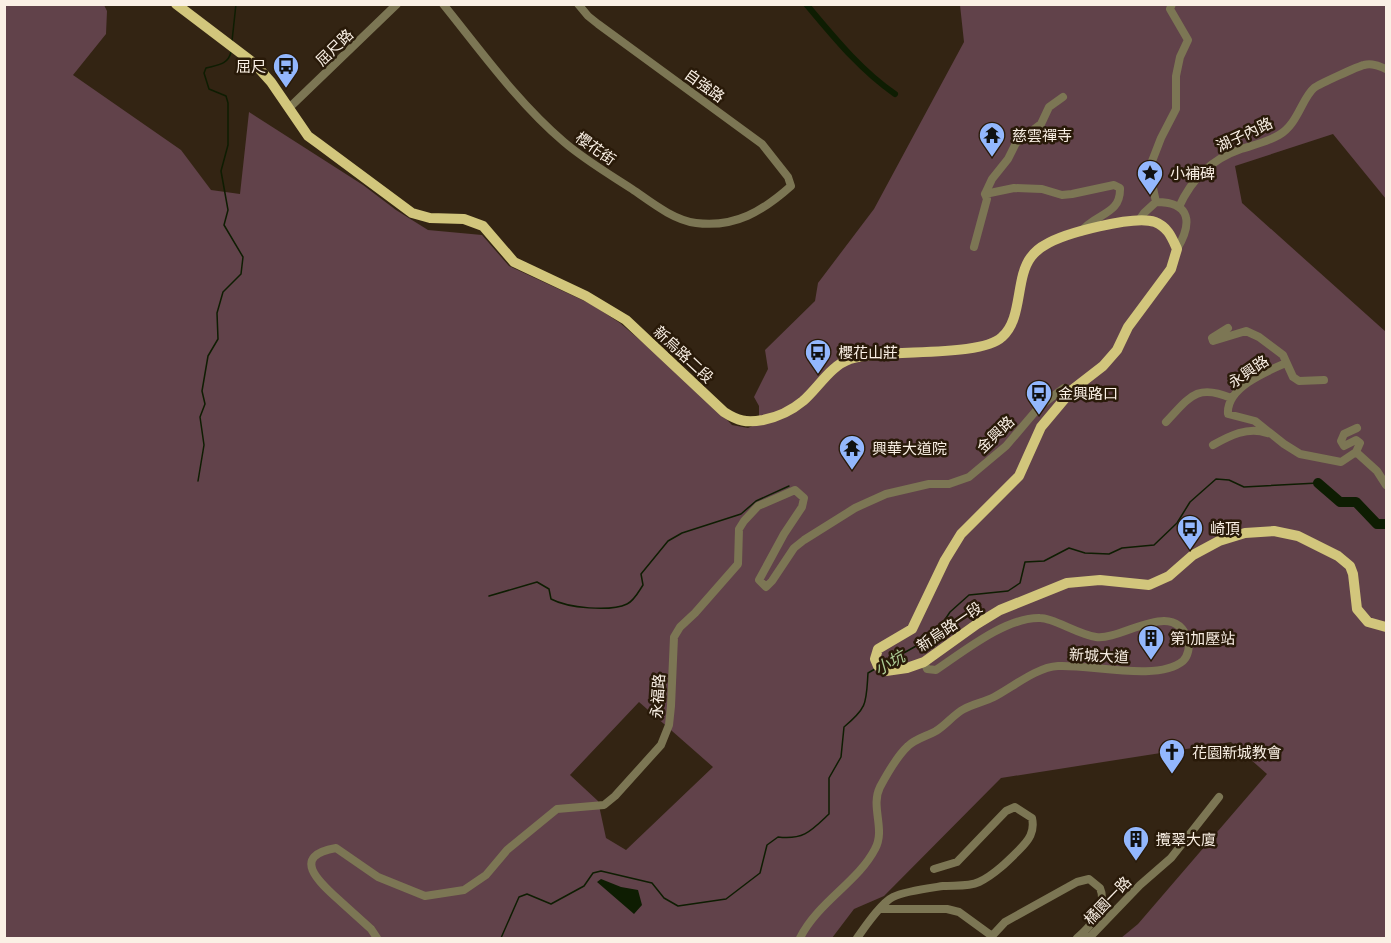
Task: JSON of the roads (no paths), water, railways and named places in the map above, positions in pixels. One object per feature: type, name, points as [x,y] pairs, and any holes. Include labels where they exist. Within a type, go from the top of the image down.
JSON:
[{"type":"main road","name":"新烏路二段","points":[[176,4],[255,64],[271,82],[308,136],[412,213],[429,218],[464,219],[483,226],[514,262],[586,296],[626,320],[724,412],[736,420],[748,423],[789,411],[804,400],[840,363],[871,355],[965,349],[993,343],[1003,337],[1011,324],[1025,266],[1032,256],[1047,243],[1080,232],[1139,220],[1155,222],[1165,228],[1177,249]]},
{"type":"main road","name":"新烏路一段","points":[[1177,249],[1171,269],[1128,327],[1117,350],[1103,366],[1072,390],[1041,427],[1019,476],[973,519],[961,534],[945,560],[912,629],[878,649],[875,659],[886,671],[895,671],[924,662],[1000,610],[1067,583],[1100,580],[1149,585],[1169,576],[1193,555],[1220,541],[1245,533],[1274,531],[1298,536],[1338,556],[1350,566],[1358,609],[1368,622],[1386,627]]},
{"type":"street","name":"屈尺路","points":[[289,108],[397,4]]},
{"type":"street","name":"櫻花街","points":[[443,4],[532,112],[563,142],[580,156],[660,208],[694,223],[714,224],[747,216],[763,209],[777,198]]},
{"type":"street","name":"自強路","points":[[578,4],[598,24],[762,144],[789,177],[791,186],[777,198]]},
{"type":"street","points":[[1156,202],[1149,169],[1176,109],[1176,76],[1180,57],[1188,40],[1172,14],[1170,9],[1172,4]]},
{"type":"street","name":"湖子內路","points":[[1179,207],[1186,190],[1204,170],[1226,155],[1256,146],[1281,134],[1294,120],[1314,88],[1364,65],[1376,65],[1386,69]]},
{"type":"street","points":[[974,248],[987,199],[985,194],[992,179],[1008,159],[1016,143],[1041,124],[1049,107],[1063,97]]},
{"type":"street","points":[[985,194],[1014,188],[1042,189],[1062,195],[1114,185],[1120,188],[1121,198],[1114,208],[1088,222],[1080,232]]},
{"type":"street","points":[[1139,220],[1156,202],[1166,202],[1179,207],[1185,212],[1188,220],[1184,238],[1177,249]]},
{"type":"street","name":"永興路","points":[[1228,328],[1212,338],[1213,342],[1246,331],[1274,347],[1283,355],[1286,363],[1251,382],[1231,398],[1227,405],[1228,414],[1255,421],[1300,454],[1341,462],[1356,452]]},
{"type":"street","points":[[1286,363],[1293,377],[1299,381],[1324,380]]},
{"type":"street","name":"金興路","points":[[929,483],[949,484],[969,477],[1006,446],[1040,406],[1064,388],[1072,390]]},
{"type":"street","points":[[1166,422],[1190,397],[1201,392],[1215,391],[1231,398]]},
{"type":"street","points":[[1357,428],[1344,434],[1341,441],[1344,446],[1356,440],[1360,443],[1356,452],[1377,471],[1386,485]]},
{"type":"street","points":[[1212,445],[1234,434],[1258,429],[1273,435]]},
{"type":"street","name":"永福路","points":[[377,939],[371,929],[317,880],[311,866],[320,850],[336,848],[378,877],[425,896],[464,890],[486,875],[507,850],[557,809],[604,805],[661,745],[669,725],[674,637],[680,627],[738,564],[739,529],[758,506],[795,490],[804,498],[802,507],[784,534],[759,580],[766,587],[794,548],[804,540],[855,508],[878,497],[929,483]]},
{"type":"street","name":"新城大道","points":[[800,939],[805,928],[821,908],[862,867],[876,849],[880,836],[876,803],[879,790],[909,745],[938,730],[963,709],[992,698],[1043,669],[1077,666],[1111,670],[1153,670],[1174,667],[1185,659],[1190,646],[1186,634],[1178,626],[1167,621],[1151,622],[1099,637],[1077,633],[1041,618],[1014,623],[991,632],[936,670],[927,669],[924,662]]},
{"type":"street","name":"橘園一路","points":[[1085,939],[1091,936],[1140,885],[1171,858],[1219,797]]},
{"type":"street","points":[[857,939],[888,901],[896,896],[980,882],[1004,864],[1030,837],[1034,828],[1032,818],[1015,807],[1006,811],[957,862],[934,869]]},
{"type":"street","points":[[882,909],[947,909],[959,912],[992,936],[1005,922],[1077,882],[1089,879],[1100,888],[1102,899],[1091,926],[1077,939]]},
{"type":"waterway","points":[[232,41],[236,4]]},
{"type":"waterway","points":[[806,4],[859,63],[895,94]]},
{"type":"waterway","points":[[198,481],[204,445],[200,417],[205,404],[202,391],[208,356],[218,339],[217,313],[223,292],[241,274],[243,257],[224,225],[228,210],[221,171],[228,145],[228,103],[226,96],[209,89],[204,73],[206,68],[225,62],[231,52]]},
{"type":"waterway","name":"小坑","points":[[884,664],[934,636],[950,612],[969,595],[1008,591],[1020,583],[1025,562],[1044,561],[1069,548],[1085,553],[1109,554],[1122,548],[1154,545],[1177,523],[1190,502],[1216,479],[1229,480],[1244,487],[1318,483]]},
{"type":"waterway","name":"小坑","points":[[1318,483],[1340,502],[1356,502],[1377,524],[1386,524]]},
{"type":"waterway","points":[[489,596],[537,582],[549,589],[551,599],[568,605],[610,608],[630,603],[643,585],[641,574],[668,541],[682,533],[741,514],[756,501],[789,486]]},
{"type":"waterway","name":"小坑","points":[[501,938],[519,897],[527,894],[551,904],[584,886],[593,873],[601,871],[652,883],[664,898],[678,906],[726,899],[760,873],[767,845],[778,837],[801,836],[829,814],[829,778],[841,757],[844,727],[862,709],[866,698],[868,673],[875,669]]},
{"type":"place","name":"屈尺","points":[[286,89]]},
{"type":"place","name":"慈雲禪寺","points":[[992,158]]},
{"type":"place","name":"小補碑","points":[[1150,196]]},
{"type":"place","name":"櫻花山莊","points":[[818,375]]},
{"type":"place","name":"金興路口","points":[[1039,416]]},
{"type":"place","name":"興華大道院","points":[[852,471]]},
{"type":"place","name":"崎頂","points":[[1190,551]]},
{"type":"place","name":"第1加壓站","points":[[1151,661]]},
{"type":"place","name":"花園新城教會","points":[[1172,775]]},
{"type":"place","name":"攬翠大廈","points":[[1136,862]]}]
